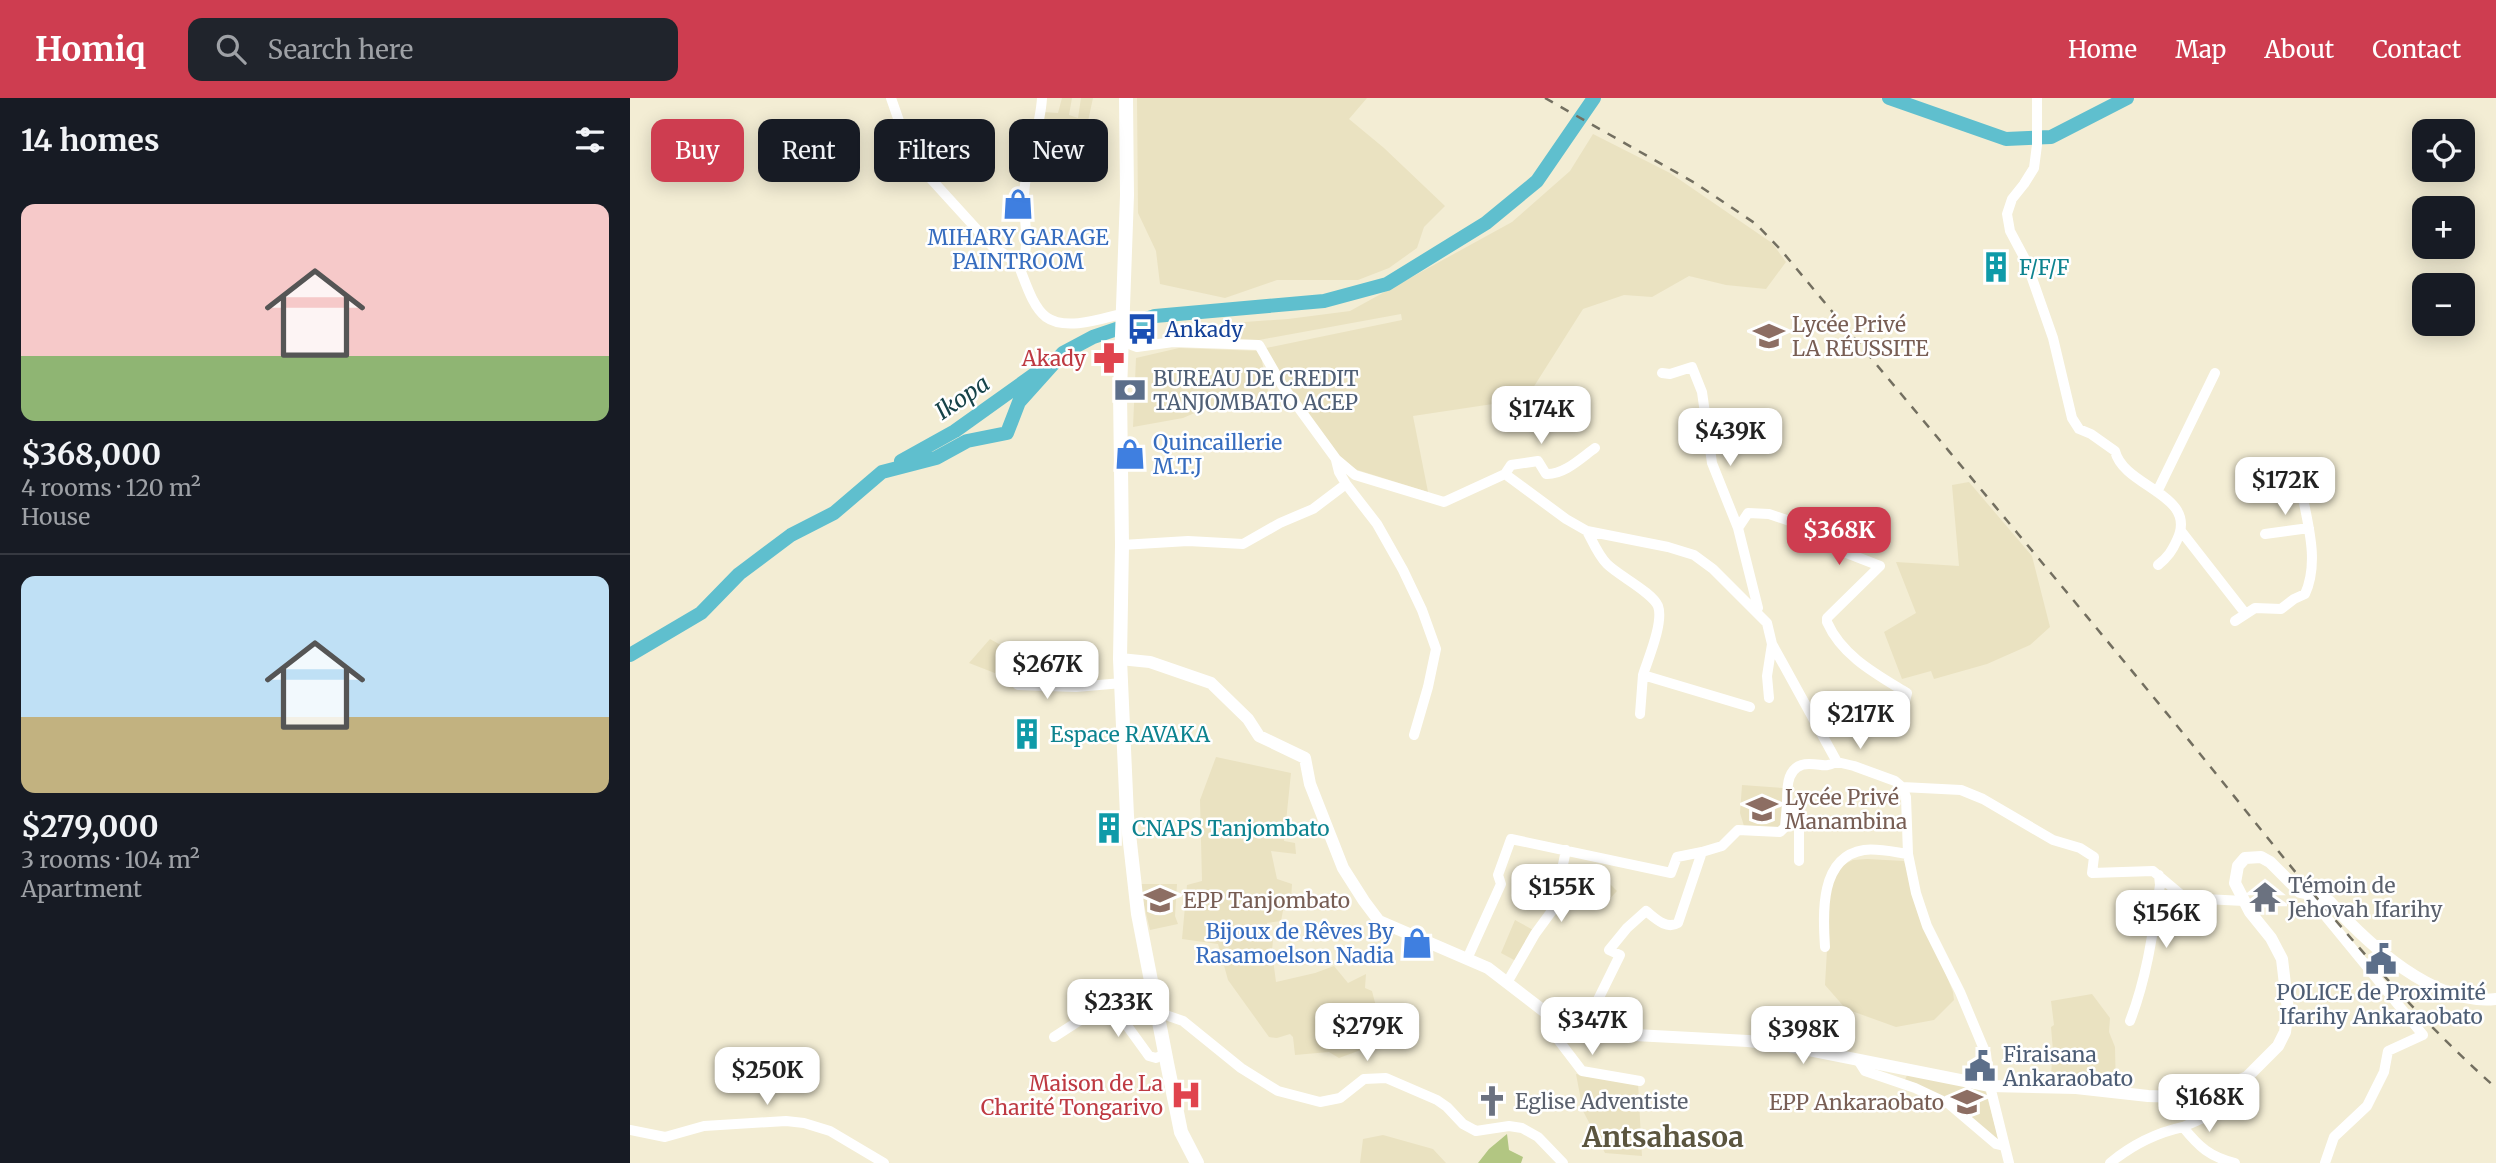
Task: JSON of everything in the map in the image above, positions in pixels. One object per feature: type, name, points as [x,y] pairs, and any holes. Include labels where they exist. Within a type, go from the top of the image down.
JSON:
[{"type":"main road","points":[[1126,98],[1127,195],[1121,328],[1120,659],[1128,816],[1138,914],[1157,1012],[1181,1132],[1197,1163]]},
{"type":"street","points":[[891,98],[906,141],[931,179],[992,246],[1020,269],[1032,298],[1046,317],[1058,322],[1121,328],[1137,347],[1173,342],[1259,345],[1282,385],[1336,459],[1355,475],[1444,502],[1505,474],[1511,465],[1538,461],[1546,474],[1553,474],[1595,448]]},
{"type":"street","points":[[1020,269],[1027,238],[1024,198],[1026,178],[1041,120],[1042,98]]},
{"type":"street","points":[[2037,98],[2034,168],[2012,199],[2007,214],[2010,232],[2026,261],[2053,338],[2072,418],[2079,429],[2115,451],[2118,461],[2127,471],[2171,501],[2180,514],[2183,522],[2181,531],[2170,556],[2158,565]]},
{"type":"street","points":[[1662,373],[1670,374],[1692,367],[1696,373],[1702,392],[1712,463],[1738,528],[1751,573],[1755,604],[1767,623],[1772,644],[1837,762],[1902,787],[1961,790],[1983,799],[2053,840],[2080,848],[2094,857],[2092,873],[2153,871],[2185,898],[2244,901]]},
{"type":"street","points":[[2157,492],[2215,373]]},
{"type":"street","points":[[1336,459],[1346,484],[1377,524],[1403,570],[1422,610],[1436,649],[1414,735]]},
{"type":"street","points":[[1505,474],[1566,519],[1587,531],[1668,547],[1694,555],[1713,569],[1767,623]]},
{"type":"street","points":[[1122,545],[1188,541],[1243,544],[1280,523],[1313,509],[1346,484]]},
{"type":"street","points":[[2235,621],[2255,608],[2281,609],[2305,594],[2311,580],[2312,557],[2301,488]]},
{"type":"street","points":[[1738,528],[1748,513],[1769,514],[1819,531],[1844,552],[1880,566],[1826,622],[1844,649],[1880,678],[1907,694],[1898,730],[1895,732],[1864,717],[1840,701]]},
{"type":"street","points":[[2265,534],[2309,528]]},
{"type":"street","points":[[1587,531],[1607,564],[1650,595],[1658,606],[1659,620],[1643,675],[1640,714]]},
{"type":"street","points":[[2181,531],[2245,613]]},
{"type":"street","points":[[1769,698],[1768,676],[1772,644]]},
{"type":"street","points":[[1120,659],[1150,662],[1211,683],[1248,719],[1259,736],[1305,758],[1310,783],[1343,868],[1379,921],[1488,968],[1549,1015],[1584,1028],[1616,1034],[1762,1043],[1990,1086],[2076,1088],[2179,1097],[2219,1089],[2247,1077],[2278,1046],[2285,1032],[2288,1010],[2282,959],[2271,937],[2244,901],[2235,883],[2238,866],[2245,858],[2253,856],[2270,862],[2300,892],[2323,897],[2330,902],[2373,945],[2412,974],[2441,989],[2464,996],[2496,999]]},
{"type":"street","points":[[1012,663],[1011,678],[1018,685],[1076,687],[1122,683]]},
{"type":"street","points":[[1643,675],[1750,707]]},
{"type":"street","points":[[1467,959],[1501,884],[1498,875],[1511,839],[1671,873],[1678,857],[1722,846],[1738,830],[1780,832],[1785,827],[1789,776],[1796,768],[1808,764],[1825,768],[1837,762]]},
{"type":"street","points":[[1902,787],[1906,797],[1908,854],[1927,926],[1960,992],[1986,1054],[1990,1086],[2009,1163]]},
{"type":"street","points":[[1787,804],[1799,814],[1799,861]]},
{"type":"street","points":[[1508,981],[1535,934],[1554,908],[1566,850]]},
{"type":"street","points":[[1825,947],[1823,906],[1835,866],[1857,852],[1867,850],[1908,854]]},
{"type":"street","points":[[1584,1028],[1620,955],[1609,950],[1646,911],[1666,925],[1673,926],[1678,923],[1702,852]]},
{"type":"street","points":[[2130,1021],[2141,993],[2149,956],[2160,885],[2159,874]]},
{"type":"street","points":[[2309,896],[2423,1035],[2388,1051],[2384,1072],[2367,1106],[2334,1137],[2325,1163]]},
{"type":"street","points":[[1054,1037],[1105,1004],[1120,1016],[1149,1056],[1156,1058],[1166,1054]]},
{"type":"street","points":[[1157,1012],[1183,1021],[1241,1068],[1278,1091],[1320,1102],[1340,1098],[1364,1079],[1386,1078],[1437,1100],[1463,1124],[1476,1131],[1509,1126],[1522,1128],[1538,1137],[1563,1163]]},
{"type":"street","points":[[1549,1015],[1553,1033],[1582,1071],[1640,1081]]},
{"type":"street","points":[[1858,1060],[1865,1071],[1915,1088],[1949,1104],[1996,1144],[2004,1146]]},
{"type":"street","points":[[2110,1163],[2146,1138],[2183,1127],[2230,1106]]},
{"type":"street","points":[[630,1130],[665,1137],[704,1126],[786,1121],[804,1123],[830,1131],[884,1163]]},
{"type":"street","points":[[2183,1127],[2197,1144],[2218,1159],[2235,1163]]},
{"type":"shaded area","points":[[1062,98],[1072,98],[1069,115],[1078,118],[1081,98],[1093,98],[1088,119],[1043,119],[1044,112],[1058,113]]},
{"type":"shaded area","points":[[1137,98],[1367,98],[1349,119],[1445,206],[1424,227],[1417,248],[1389,268],[1358,280],[1277,280],[1225,298],[1160,284],[1156,251],[1138,213]]},
{"type":"shaded area","points":[[1593,134],[1670,173],[1772,243],[1786,262],[1766,289],[1726,285],[1689,276],[1652,297],[1624,295],[1583,309],[1526,399],[1413,416],[1428,492],[1348,467],[1282,382],[1261,349],[1402,320],[1401,314],[1259,340],[1231,342],[1231,323],[1350,311],[1512,222],[1570,171]]},
{"type":"shaded area","points":[[1179,348],[1260,351],[1268,391],[1257,403],[1211,406],[1183,418],[1133,427],[1136,358]]},
{"type":"shaded area","points":[[1969,482],[2032,556],[2050,627],[2030,645],[1987,664],[1934,679],[1931,671],[1902,679],[1884,632],[1916,613],[1896,562],[1959,566],[1952,485]]},
{"type":"shaded area","points":[[990,639],[1013,652],[1005,677],[969,663]]},
{"type":"shaded area","points":[[1216,757],[1291,773],[1284,841],[1295,843],[1296,854],[1271,851],[1277,879],[1292,884],[1291,900],[1285,900],[1281,921],[1267,923],[1267,936],[1273,939],[1276,982],[1334,966],[1348,983],[1366,974],[1365,988],[1372,991],[1385,1041],[1339,1058],[1329,1052],[1295,1055],[1293,1037],[1290,1034],[1277,1038],[1269,1037],[1228,980],[1218,944],[1182,939],[1187,885],[1202,881],[1200,800]]},
{"type":"shaded area","name":"Lycée Privé Manambina","points":[[1742,785],[1783,788],[1784,806],[1782,826],[1779,829],[1744,826],[1740,813]]},
{"type":"shaded area","points":[[1853,860],[1904,861],[1953,992],[1954,1000],[1934,1020],[1896,1027],[1846,1009],[1825,985],[1827,950],[1824,908],[1835,869]]},
{"type":"shaded area","points":[[1608,882],[1617,891],[1603,906],[1576,898],[1578,892],[1598,898],[1603,894],[1600,891]]},
{"type":"shaded area","name":"EPP Tanjombato","points":[[1139,884],[1177,884],[1175,916],[1178,924],[1150,930]]},
{"type":"shaded area","points":[[1515,920],[1535,931],[1516,961],[1501,953]]},
{"type":"shaded area","points":[[2092,994],[2110,1018],[2109,1032],[2115,1047],[2116,1091],[2050,1085],[2053,1051],[2051,1027],[2054,1025],[2051,1001]]},
{"type":"shaded area","name":"EPP Ankaraobato","points":[[1908,1073],[1985,1089],[1999,1141],[1967,1114],[1904,1082]]},
{"type":"shaded area","points":[[1576,1074],[1638,1083],[1642,1156],[1605,1153],[1583,1111]]},
{"type":"shaded area","points":[[1383,1135],[1433,1149],[1446,1163],[1360,1163],[1363,1139]]},
{"type":"green space","points":[[1507,1134],[1509,1150],[1523,1157],[1521,1163],[1478,1163],[1489,1149]]},
{"type":"waterway","points":[[630,655],[701,613],[739,574],[791,535],[834,513],[882,472],[936,458],[967,441],[1007,433],[1019,402],[1063,353],[1093,337],[1155,316],[1324,301],[1387,284],[1486,223],[1537,181],[1594,98]]},
{"type":"waterway","points":[[1889,98],[2006,139],[2051,137],[2127,98]]},
{"type":"waterway","name":"Ikopa","points":[[901,461],[955,431],[1039,371]]},
{"type":"railway","points":[[1545,98],[1695,183],[1756,224],[1781,250],[2129,667],[2330,914],[2410,1004],[2496,1088]]},
{"type":"place","name":"MIHARY GARAGE PAINTROOM","points":[[1018,204]]},
{"type":"place","name":"F/F/F","points":[[1996,267]]},
{"type":"place","name":"Ankady","points":[[1142,329]]},
{"type":"place","name":"Lycée Privé LA RÉUSSITE","points":[[1769,336]]},
{"type":"place","name":"Akady","points":[[1109,358]]},
{"type":"place","name":"BUREAU DE CREDIT TANJOMBATO ACEP","points":[[1130,390]]},
{"type":"place","name":"Quincaillerie M.T.J","points":[[1130,454]]},
{"type":"place","name":"Espace RAVAKA","points":[[1027,734]]},
{"type":"place","name":"Lycée Privé Manambina","points":[[1762,809]]},
{"type":"place","name":"CNAPS Tanjombato","points":[[1109,828]]},
{"type":"place","name":"Témoin de Jehovah Ifarihy","points":[[2265,897]]},
{"type":"place","name":"EPP Tanjombato","points":[[1160,900]]},
{"type":"place","name":"Bijoux de Rêves By Rasamoelson Nadia","points":[[1417,943]]},
{"type":"place","name":"POLICE de Proximité Ifarihy Ankaraobato","points":[[2381,959]]},
{"type":"place","name":"Firaisana Ankaraobato","points":[[1980,1066]]},
{"type":"place","name":"Maison de La Charité Tongarivo","points":[[1186,1095]]},
{"type":"place","name":"Eglise Adventiste","points":[[1492,1101]]},
{"type":"place","name":"EPP Ankaraobato","points":[[1967,1102]]},
{"type":"district","name":"Antsahasoa","points":[[1663,1137]]}]
